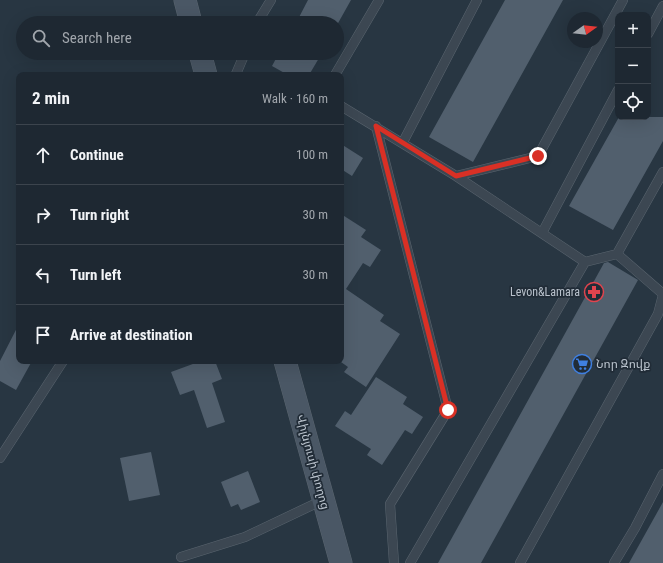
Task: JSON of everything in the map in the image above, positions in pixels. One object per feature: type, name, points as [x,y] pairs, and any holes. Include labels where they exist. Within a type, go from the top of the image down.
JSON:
[{"type":"street","points":[[185,0],[189,16]]},
{"type":"street","points":[[202,60],[205,72]]},
{"type":"street","name":"Վիլնյուսի փողոց","points":[[286,364],[341,563]]},
{"type":"lane","points":[[261,16],[271,0]]},
{"type":"lane","points":[[344,60],[379,0]]},
{"type":"lane","points":[[402,142],[477,0]]},
{"type":"lane","points":[[456,176],[538,156],[623,0]]},
{"type":"lane","points":[[651,28],[663,6]]},
{"type":"lane","points":[[238,72],[242,60]]},
{"type":"lane","points":[[337,72],[344,60]]},
{"type":"lane","points":[[542,233],[615,96]]},
{"type":"lane","points":[[344,108],[456,176],[585,262]]},
{"type":"lane","points":[[376,126],[448,410],[390,504],[394,563]]},
{"type":"lane","points":[[410,563],[585,262],[617,254],[663,172]]},
{"type":"lane","points":[[520,563],[658,314],[663,294],[617,254]]},
{"type":"lane","points":[[0,458],[61,364]]},
{"type":"lane","points":[[614,563],[635,528],[663,474]]},
{"type":"lane","points":[[181,557],[246,537],[323,500]]},
{"type":"building","points":[[308,0],[351,0],[342,16],[300,16]]},
{"type":"building","points":[[505,0],[563,0],[473,162],[429,137]]},
{"type":"building","points":[[275,60],[318,60],[311,72],[283,72],[272,66]]},
{"type":"building","points":[[651,117],[663,117],[663,141],[613,230],[569,206],[617,120],[651,120]]},
{"type":"building","points":[[344,146],[363,158],[352,176],[344,171]]},
{"type":"building","points":[[344,216],[366,230],[361,237],[381,250],[370,267],[363,263],[346,289],[384,315],[380,321],[400,334],[366,387],[344,372],[348,367],[344,364]]},
{"type":"building","points":[[608,262],[638,280],[481,563],[438,563],[604,263]]},
{"type":"building","points":[[16,330],[16,364],[30,364],[16,390],[0,381],[0,361]]},
{"type":"building","points":[[193,364],[216,364],[222,379],[212,383],[225,422],[207,428],[194,390],[180,395],[171,372]]},
{"type":"building","points":[[376,377],[407,397],[403,404],[423,417],[412,434],[405,430],[382,465],[367,455],[371,449],[335,426],[345,411],[351,415]]},
{"type":"building","points":[[151,452],[160,495],[129,501],[120,458]]},
{"type":"building","points":[[248,471],[260,502],[241,510],[238,504],[231,507],[221,482]]},
{"type":"building","points":[[663,502],[663,563],[629,563]]},
{"type":"place","name":"Levon&Lamara","points":[[594,292]]},
{"type":"place","name":"Նոր Զովք","points":[[582,364]]},
{"type":"route","points":[[448,410],[376,126],[456,176],[538,156]]}]
